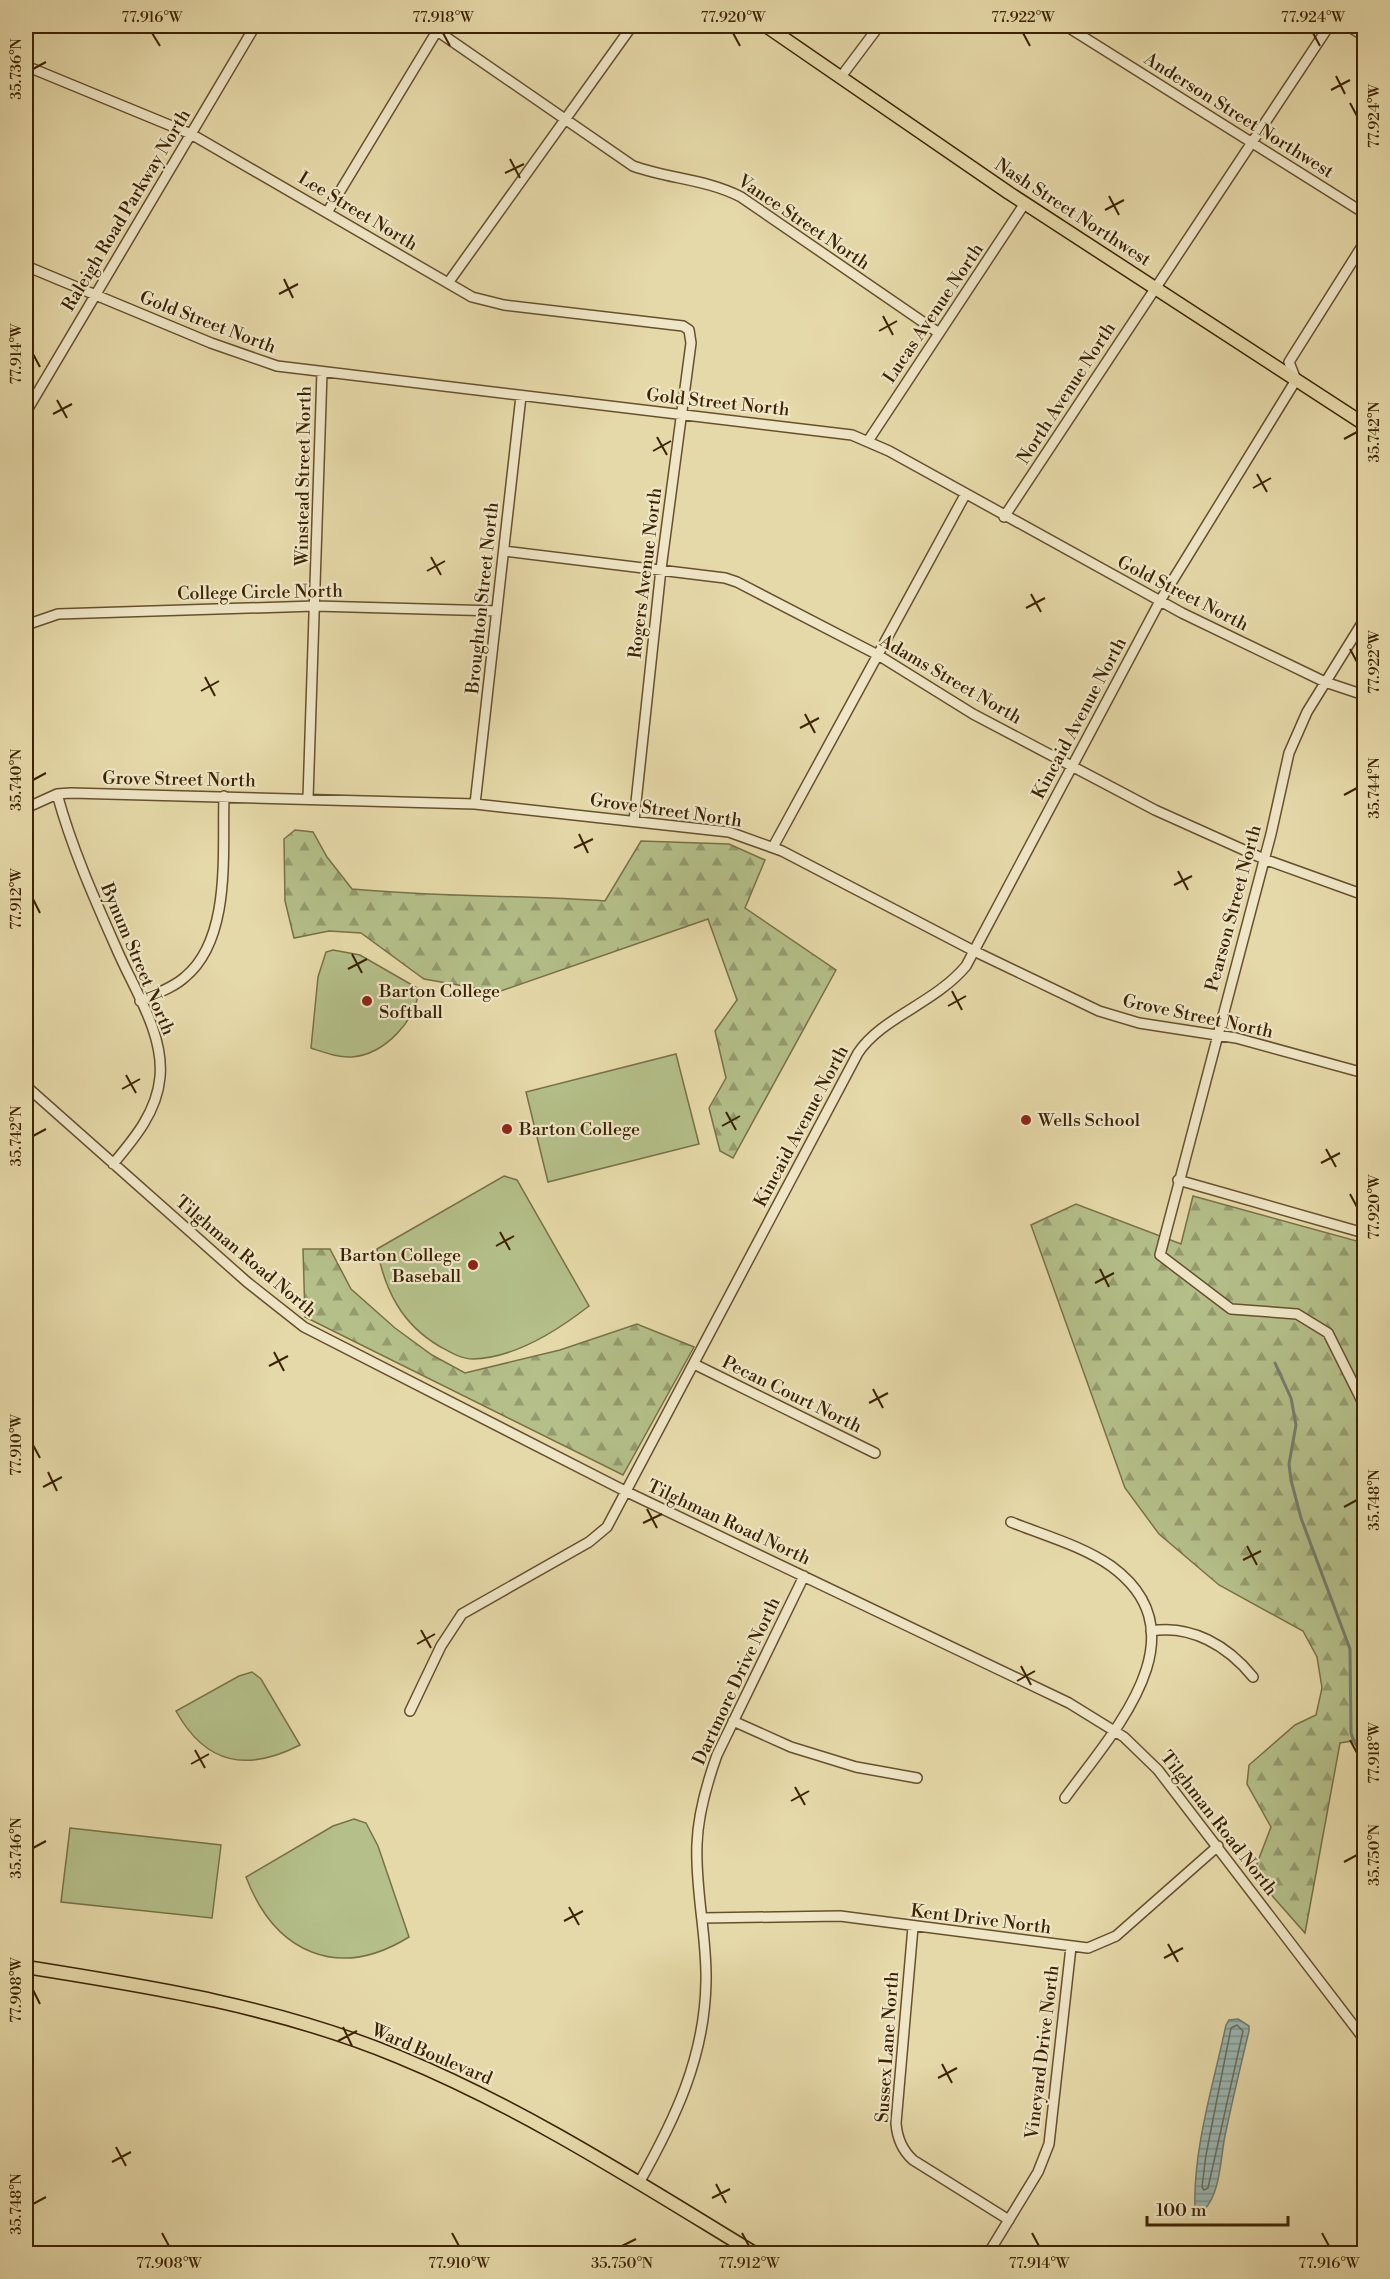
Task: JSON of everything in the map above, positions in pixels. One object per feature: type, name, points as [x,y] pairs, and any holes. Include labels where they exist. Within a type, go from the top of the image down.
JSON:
[{"type":"main road","name":"Nash Street Northwest","points":[[766,26],[1025,203],[1365,424]]},
{"type":"main road","name":"Ward Boulevard","points":[[26,1967],[195,1995],[334,2033],[397,2056],[535,2121],[756,2253]]},
{"type":"street","name":"Raleigh Road Parkway North","points":[[26,412],[255,26]]},
{"type":"street","points":[[448,283],[632,26]]},
{"type":"street","points":[[840,78],[879,26]]},
{"type":"street","name":"Anderson Street Northwest","points":[[1066,26],[1365,213]]},
{"type":"street","name":"North Avenue North","points":[[1004,517],[1329,26]]},
{"type":"street","points":[[1348,26],[1365,36]]},
{"type":"street","points":[[328,211],[436,27]]},
{"type":"street","name":"Vance Street North","points":[[436,27],[633,166],[657,174],[709,182],[741,197],[939,333]]},
{"type":"street","name":"Lee Street North","points":[[26,66],[191,134],[328,211],[472,297],[504,305],[683,326],[689,330]]},
{"type":"street","name":"Lucas Avenue North","points":[[868,441],[1025,203]]},
{"type":"street","points":[[1296,380],[1288,362],[1365,243]]},
{"type":"street","name":"Gold Street North","points":[[26,266],[250,358],[277,366],[680,415],[834,431],[868,441],[1160,601],[1325,682],[1365,695]]},
{"type":"street","name":"Rogers Avenue North","points":[[634,820],[661,569],[691,343],[689,330]]},
{"type":"street","name":"Winstead Street North","points":[[308,798],[322,372]]},
{"type":"street","name":"Kincaid Avenue North","points":[[410,1711],[441,1646],[462,1614],[601,1533],[627,1492],[865,1042],[877,1031],[931,999],[951,983],[974,951],[1160,601],[1296,380]]},
{"type":"street","name":"Broughton Street North","points":[[476,804],[521,396]]},
{"type":"street","points":[[773,847],[965,495]]},
{"type":"street","name":"Adams Street North","points":[[504,551],[661,569],[737,582],[878,655],[973,714],[1155,810],[1263,859],[1365,895]]},
{"type":"street","name":"College Circle North","points":[[26,623],[58,614],[315,606],[497,611]]},
{"type":"street","name":"Pearson Street North","points":[[1365,620],[1325,682],[1294,739],[1160,1255],[1231,1309],[1297,1314],[1328,1333],[1365,1405]]},
{"type":"street","name":"Grove Street North","points":[[26,808],[57,794],[308,798],[476,804],[729,832],[773,847],[974,951],[1099,1011],[1139,1023],[1217,1033],[1365,1073]]},
{"type":"street","name":"Bynum Street North","points":[[57,794],[80,866],[156,1040],[160,1077],[158,1091],[145,1121],[113,1164]]},
{"type":"street","points":[[140,1001],[187,976],[200,960],[212,938],[220,897],[224,796]]},
{"type":"street","name":"Tilghman Road North","points":[[26,1086],[262,1295],[304,1327],[627,1492],[1069,1703],[1114,1730],[1158,1770],[1365,2039]]},
{"type":"street","points":[[1178,1180],[1365,1233]]},
{"type":"street","name":"Pecan Court North","points":[[694,1364],[875,1453]]},
{"type":"street","points":[[1011,1522],[1111,1566],[1132,1586],[1141,1601],[1151,1631],[1151,1652],[1147,1673],[1138,1692],[1065,1798]]},
{"type":"street","name":"Dartmore Drive North","points":[[639,2184],[670,2129],[692,2074],[704,2008],[706,1981],[697,1844],[701,1812],[714,1764],[804,1576]]},
{"type":"street","points":[[1151,1631],[1172,1629],[1194,1633],[1215,1643],[1245,1666],[1253,1677]]},
{"type":"street","points":[[733,1721],[791,1747],[856,1767],[917,1778]]},
{"type":"street","name":"Kent Drive North","points":[[703,1918],[834,1916],[1071,1947],[1094,1947],[1116,1936],[1218,1846]]},
{"type":"street","name":"Sussex Lane North","points":[[913,1927],[896,2123],[899,2138],[913,2160],[1009,2220]]},
{"type":"street","name":"Vineyard Drive North","points":[[988,2253],[1038,2172],[1050,2138],[1071,1947]]},
{"type":"green space","points":[[295,830],[313,832],[327,857],[352,889],[605,901],[641,841],[729,844],[765,860],[745,908],[836,970],[733,1158],[720,1151],[709,1108],[726,1078],[715,1031],[737,1000],[708,919],[498,992],[424,979],[361,933],[329,931],[294,938],[285,901],[284,839]]},
{"type":"green space","name":"Barton College Softball","points":[[333,950],[360,955],[419,989],[412,1013],[397,1034],[376,1050],[364,1055],[341,1057],[311,1048],[318,977],[326,952]]},
{"type":"green space","points":[[676,1054],[699,1144],[548,1182],[526,1092]]},
{"type":"green space","name":"Barton College Baseball","points":[[504,1176],[517,1180],[589,1306],[535,1342],[504,1354],[473,1359],[464,1358],[447,1351],[426,1337],[405,1317],[390,1292],[377,1249]]},
{"type":"green space","points":[[1193,1196],[1364,1243],[1364,1739],[1340,1743],[1305,1933],[1253,1874],[1271,1827],[1247,1784],[1249,1765],[1295,1725],[1316,1715],[1322,1688],[1317,1657],[1303,1631],[1219,1585],[1159,1534],[1125,1488],[1031,1225],[1076,1204],[1181,1244]]},
{"type":"green space","points":[[303,1249],[330,1249],[351,1289],[395,1328],[432,1355],[465,1373],[560,1350],[637,1324],[694,1347],[623,1475],[305,1317]]},
{"type":"green space","points":[[252,1672],[261,1679],[300,1745],[281,1754],[262,1759],[229,1758],[214,1753],[188,1729],[176,1711],[239,1676]]},
{"type":"green space","points":[[354,1819],[366,1823],[378,1846],[409,1937],[383,1950],[358,1957],[334,1957],[312,1952],[292,1941],[274,1925],[258,1903],[246,1877],[333,1826]]},
{"type":"green space","points":[[70,1828],[221,1845],[212,1918],[61,1902]]},
{"type":"water","points":[[1238,2019],[1249,2026],[1249,2031],[1226,2131],[1217,2183],[1210,2202],[1204,2210],[1198,2211],[1195,2207],[1195,2185],[1205,2116],[1226,2025],[1229,2020]]},
{"type":"waterway","points":[[1275,1363],[1291,1398],[1296,1425],[1289,1464],[1291,1480],[1301,1518],[1350,1649],[1351,1733],[1354,1742],[1364,1756]]},
{"type":"place","name":"Barton College Softball","points":[[367,1001]]},
{"type":"place","name":"Wells School","points":[[1026,1120]]},
{"type":"place","name":"Barton College","points":[[507,1129]]},
{"type":"place","name":"Barton College Baseball","points":[[473,1265]]}]
